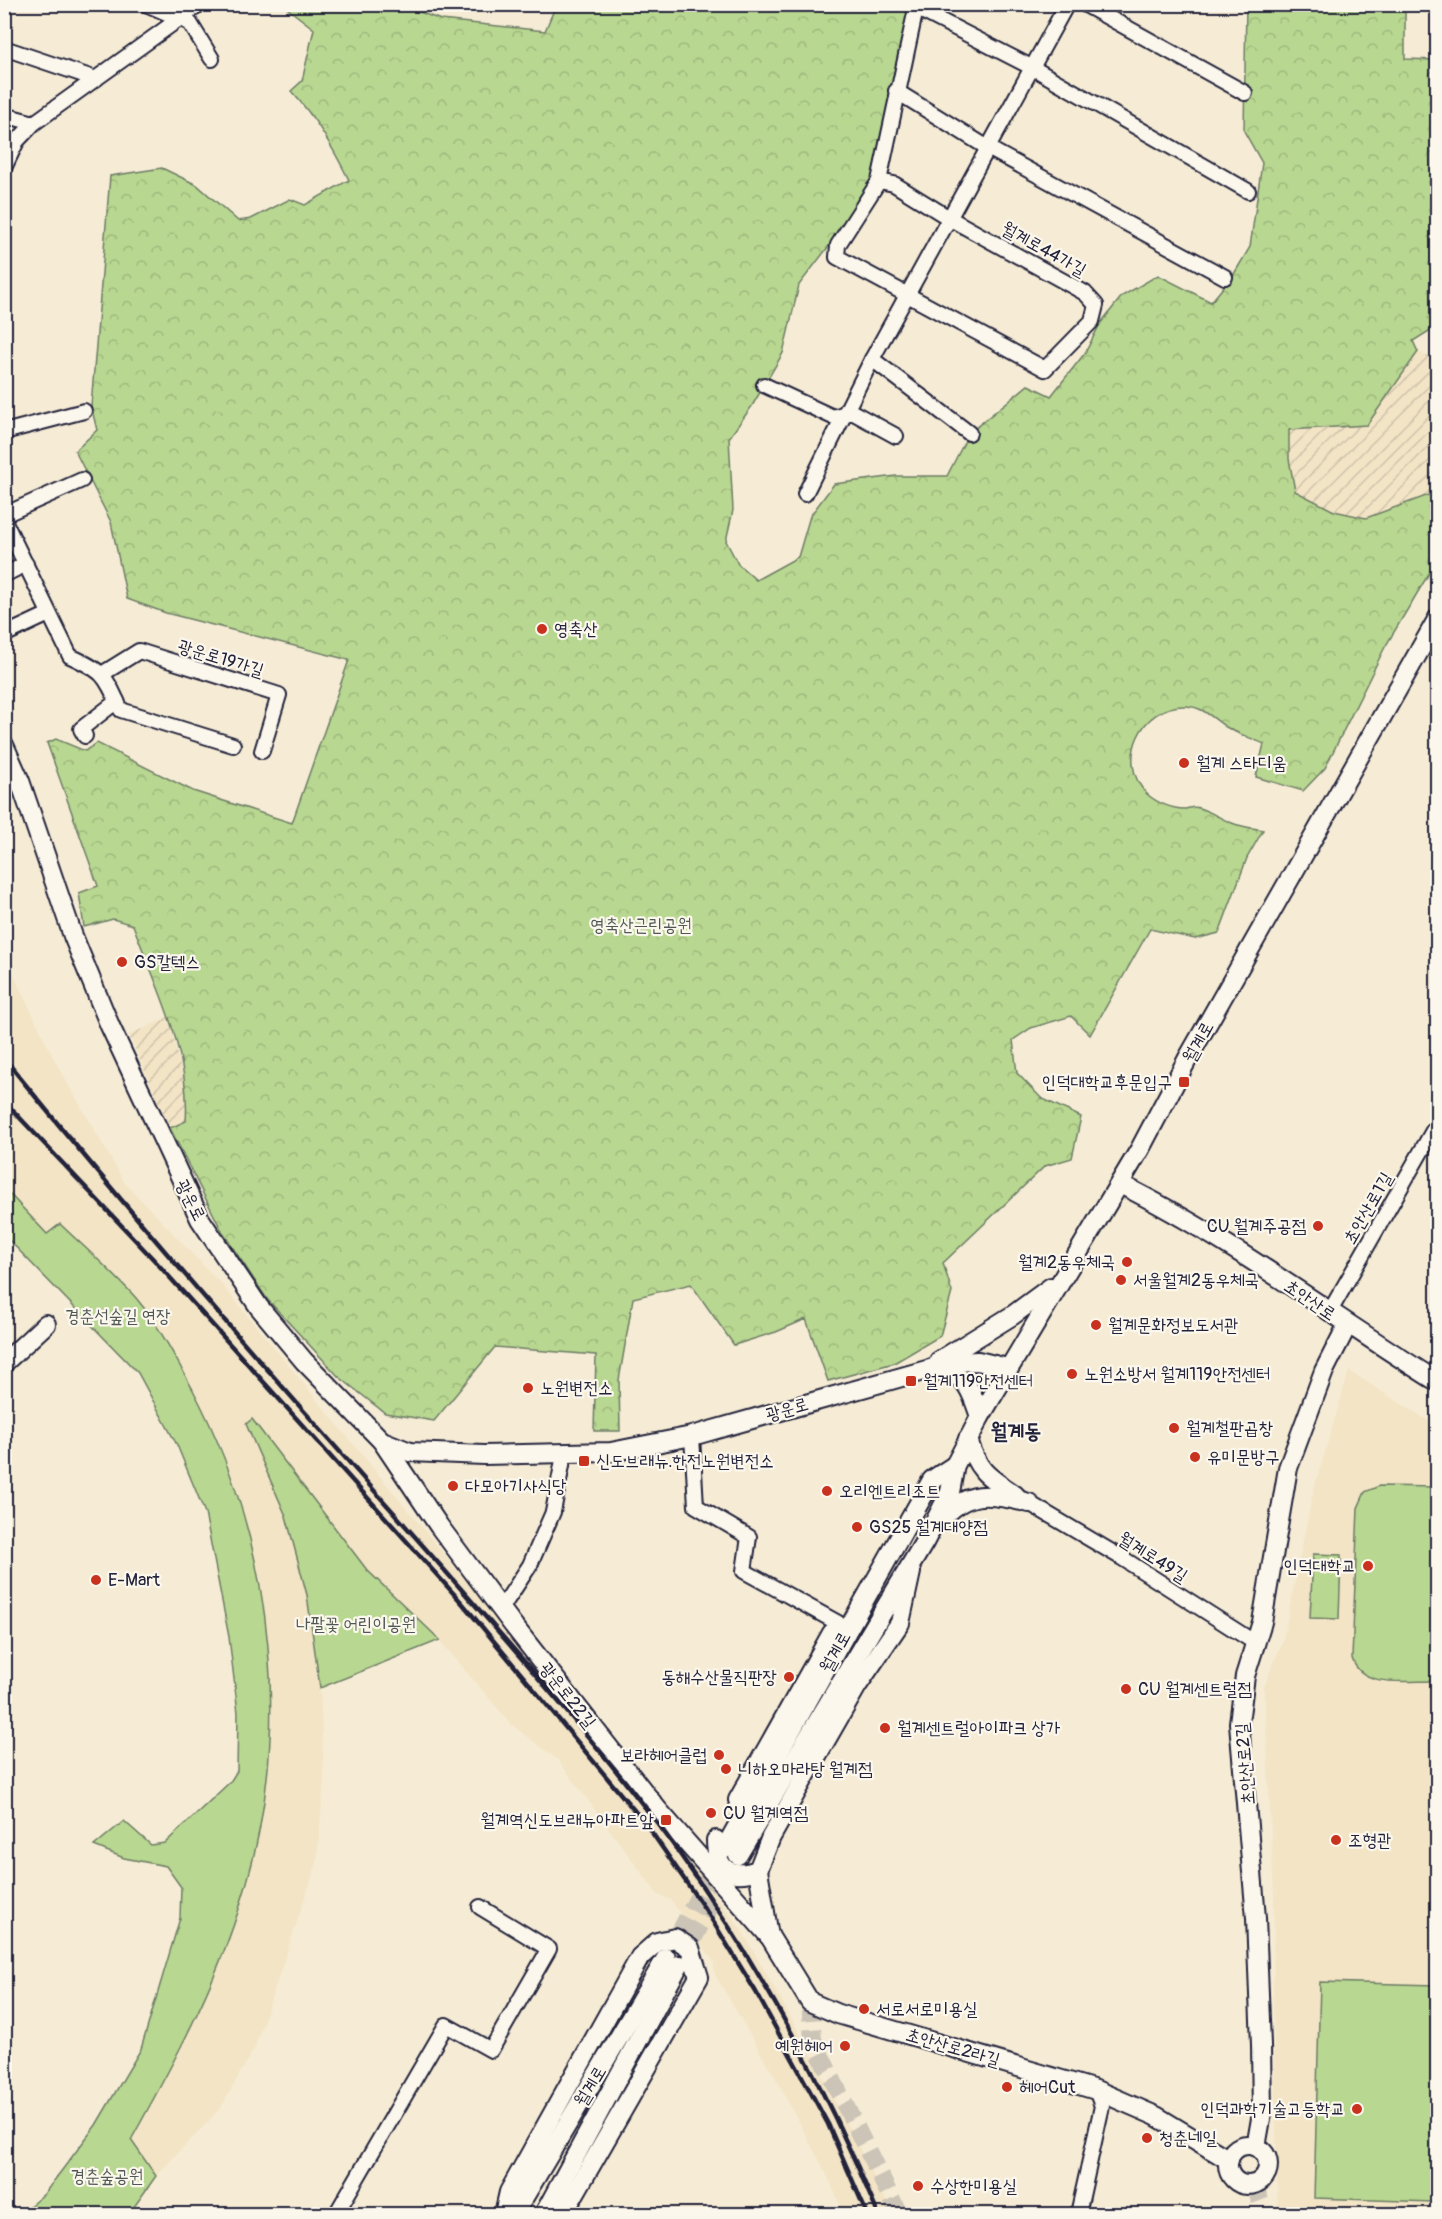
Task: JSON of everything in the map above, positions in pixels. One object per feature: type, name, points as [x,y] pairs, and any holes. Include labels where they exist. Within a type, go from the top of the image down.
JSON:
[{"type":"street","points":[[146,4],[190,22],[212,59]]},
{"type":"street","points":[[4,168],[17,141],[34,123],[200,4]]},
{"type":"street","points":[[805,494],[872,359],[1067,4]]},
{"type":"street","points":[[1084,4],[1245,93]]},
{"type":"street","points":[[907,295],[837,257],[838,245],[879,181],[896,91],[916,6],[1033,68],[1248,191]]},
{"type":"street","points":[[4,48],[96,79]]},
{"type":"street","points":[[896,91],[988,148],[1225,277]]},
{"type":"street","points":[[4,115],[34,123]]},
{"type":"street","points":[[879,181],[894,184],[950,218]]},
{"type":"street","name":"월계로44가길","points":[[907,295],[1045,369],[1092,321],[1096,305],[1085,292],[950,218]]},
{"type":"street","points":[[872,359],[969,433]]},
{"type":"street","points":[[764,385],[834,417],[846,413],[854,414],[896,436]]},
{"type":"street","points":[[4,432],[84,411]]},
{"type":"street","points":[[82,480],[4,518],[70,656],[98,669],[121,710],[233,745]]},
{"type":"street","points":[[4,575],[26,564]]},
{"type":"street","points":[[4,635],[49,614]]},
{"type":"street","name":"월계로","points":[[726,1848],[920,1548],[950,1492],[955,1465],[1007,1368],[1120,1184],[1437,618]]},
{"type":"street","name":"광운로19가길","points":[[102,674],[138,651],[279,695],[262,751]]},
{"type":"street","points":[[85,736],[81,729],[117,702]]},
{"type":"street","name":"광운로","points":[[4,745],[20,781],[73,936],[115,1036],[200,1219],[259,1307],[304,1361],[382,1441],[410,1452],[484,1455],[564,1455],[610,1452],[692,1436],[955,1362],[966,1361],[1007,1368]]},
{"type":"street","name":"초안산로1길","points":[[1329,1312],[1437,1122]]},
{"type":"street","name":"초안산로","points":[[1120,1184],[1229,1243],[1347,1326],[1437,1382]]},
{"type":"street","points":[[925,1370],[1033,1302],[1062,1278]]},
{"type":"street","points":[[4,1363],[46,1324]]},
{"type":"street","name":"초안산로2길","points":[[1256,2147],[1262,2113],[1262,2045],[1256,1918],[1239,1723],[1245,1676],[1257,1644],[1288,1468],[1324,1371],[1347,1326]]},
{"type":"street","points":[[925,1370],[952,1373],[966,1383],[980,1417]]},
{"type":"street","name":"월계로","points":[[692,1436],[696,1506],[749,1537],[744,1572],[838,1623]]},
{"type":"street","points":[[968,1439],[975,1461],[984,1473],[1029,1503]]},
{"type":"street","name":"광운로22길","points":[[382,1441],[501,1609],[658,1810],[770,1937]]},
{"type":"street","points":[[501,1609],[530,1565],[553,1512],[564,1455]]},
{"type":"street","name":"월계로","points":[[726,1848],[932,1480],[955,1465]]},
{"type":"street","points":[[770,1937],[758,1870],[771,1837],[815,1759],[857,1686],[900,1623],[920,1548],[945,1515],[979,1495],[993,1493],[1029,1503]]},
{"type":"street","name":"월계로49길","points":[[1029,1503],[1257,1644]]},
{"type":"street","points":[[758,1870],[743,1875],[731,1872],[719,1864],[716,1857],[726,1848],[794,1696],[853,1599],[895,1547]]},
{"type":"street","points":[[704,1863],[726,1848]]},
{"type":"street","points":[[336,2214],[446,2025],[491,2050],[549,1949],[480,1908]]},
{"type":"street","name":"초안산로2라길","points":[[770,1937],[810,2001],[838,2014],[1096,2090],[1156,2115],[1229,2160]]},
{"type":"street","points":[[504,2214],[509,2192],[640,1957],[657,1942],[675,1938],[690,1948],[699,1977],[564,2213]]},
{"type":"street","name":"월계로","points":[[514,2214],[672,1961],[544,2214]]},
{"type":"street","points":[[1078,2214],[1102,2106],[1096,2090]]},
{"type":"street","points":[[1239,2147],[1256,2147],[1264,2153],[1268,2166],[1267,2173],[1257,2183],[1244,2185],[1237,2182],[1229,2171],[1229,2160],[1239,2147]]},
{"type":"shaded area","points":[[1418,352],[1437,360],[1437,492],[1366,518],[1334,511],[1294,491],[1289,459],[1289,430],[1367,425]]},
{"type":"shaded area","points":[[4,955],[57,1065],[125,1183],[223,1286],[631,1781],[741,1929],[807,2046],[893,2214],[844,2214],[827,2175],[775,2077],[714,1973],[714,1962],[671,1900],[658,1895],[558,1760],[512,1725],[428,1627],[367,1570],[252,1419],[246,1424],[286,1516],[307,1595],[320,1688],[324,1779],[317,1862],[255,2047],[220,2109],[156,2176],[131,2140],[181,2050],[261,1814],[272,1716],[266,1633],[245,1518],[221,1446],[178,1360],[137,1299],[60,1224],[47,1234],[5,1188]]},
{"type":"shaded area","points":[[168,1017],[188,1094],[186,1121],[170,1128],[129,1035]]},
{"type":"shaded area","points":[[1349,1371],[1437,1426],[1437,2214],[1278,2214],[1273,2004],[1274,1895],[1264,1687],[1283,1640],[1313,1492]]},
{"type":"green space","name":"영축산근린공원","points":[[283,5],[401,5],[441,20],[545,31],[556,5],[910,5],[872,178],[832,242],[799,285],[783,353],[752,406],[729,438],[733,510],[726,541],[738,564],[756,580],[798,557],[810,516],[834,484],[896,476],[947,476],[969,433],[1028,385],[1051,396],[1085,353],[1100,324],[1122,296],[1158,275],[1211,302],[1234,274],[1250,247],[1262,163],[1244,131],[1246,5],[1405,5],[1405,59],[1437,60],[1437,326],[1413,341],[1418,352],[1367,425],[1289,430],[1289,459],[1295,491],[1334,511],[1366,518],[1437,492],[1437,560],[1385,647],[1325,768],[1303,791],[1256,777],[1264,744],[1221,724],[1198,708],[1186,706],[1170,708],[1156,714],[1145,725],[1133,752],[1133,766],[1138,781],[1147,794],[1170,807],[1185,809],[1197,807],[1236,824],[1263,830],[1247,858],[1219,933],[1195,939],[1150,929],[1090,1035],[1071,1016],[1031,1028],[1013,1040],[1017,1073],[1041,1098],[1081,1117],[1072,1158],[1045,1166],[943,1263],[952,1292],[940,1336],[894,1363],[828,1381],[806,1319],[776,1332],[734,1345],[691,1284],[633,1298],[619,1380],[620,1431],[594,1431],[596,1355],[495,1347],[434,1421],[385,1413],[338,1376],[267,1299],[223,1233],[170,1128],[186,1121],[186,1096],[183,1071],[170,1021],[133,925],[113,919],[84,927],[79,893],[98,886],[47,743],[56,739],[85,751],[97,743],[193,791],[292,823],[349,660],[166,613],[127,599],[111,522],[75,451],[97,430],[91,406],[110,176],[162,168],[197,185],[238,221],[251,219],[290,199],[305,205],[349,180],[323,134],[291,91],[302,81],[314,29]]},
{"type":"green space","name":"경춘선숲길 연장","points":[[4,1188],[47,1234],[60,1224],[108,1269],[144,1308],[173,1353],[220,1449],[243,1513],[258,1578],[268,1645],[271,1713],[267,1780],[256,1847],[228,1942],[204,2000],[131,2140],[156,2176],[129,2214],[20,2214],[44,2194],[96,2125],[141,2049],[180,1918],[181,1887],[166,1866],[124,1858],[94,1846],[124,1821],[151,1845],[165,1843],[230,1782],[237,1771],[238,1713],[229,1637],[205,1513],[177,1445],[138,1373],[5,1236]]},
{"type":"green space","name":"나팔꽃 어린이공원","points":[[252,1419],[367,1570],[440,1640],[320,1688],[307,1595],[286,1516],[246,1424]]},
{"type":"green space","points":[[1379,1486],[1437,1487],[1437,1681],[1401,1682],[1376,1679],[1365,1675],[1357,1668],[1352,1658],[1358,1508],[1365,1492]]},
{"type":"green space","points":[[1313,1554],[1341,1555],[1339,1619],[1310,1618]]},
{"type":"green space","points":[[1320,1982],[1437,1985],[1433,2202],[1314,2198]]},
{"type":"tunnel","points":[[666,1958],[718,1860]]},
{"type":"tunnel","points":[[679,1965],[729,1871]]},
{"type":"tunnel","points":[[810,2002],[813,2040],[899,2214]]},
{"type":"tunnel","points":[[1254,2184],[1265,2214]]},
{"type":"railway","points":[[4,1058],[178,1266],[508,1643],[649,1812],[707,1893],[788,2026],[836,2119],[878,2214]]},
{"type":"railway","points":[[4,1101],[156,1262],[463,1604],[648,1827],[709,1915],[756,1992],[828,2124],[867,2214]]},
{"type":"place","name":"영축산","points":[[542,629]]},
{"type":"place","name":"월계 스타디움","points":[[1184,763]]},
{"type":"place","name":"GS칼텍스","points":[[122,962]]},
{"type":"place","name":"인덕대학교후문입구","points":[[1184,1082]]},
{"type":"place","name":"CU 월계주공점","points":[[1318,1226]]},
{"type":"place","name":"월계2동우체국","points":[[1127,1262]]},
{"type":"place","name":"서울월계2동우체국","points":[[1121,1280]]},
{"type":"place","name":"월계문화정보도서관","points":[[1096,1325]]},
{"type":"place","name":"노원소방서 월계119안전센터","points":[[1072,1374]]},
{"type":"place","name":"월계119안전센터","points":[[911,1381]]},
{"type":"place","name":"노원변전소","points":[[528,1388]]},
{"type":"place","name":"월계철판곱창","points":[[1174,1428]]},
{"type":"place","name":"유미문방구","points":[[1195,1457]]},
{"type":"place","name":"신도브래뉴.한전노원변전소","points":[[584,1461]]},
{"type":"place","name":"다모아기사식당","points":[[453,1486]]},
{"type":"place","name":"오리엔트리조트","points":[[827,1491]]},
{"type":"place","name":"GS25 월계대양점","points":[[857,1527]]},
{"type":"place","name":"인덕대학교","points":[[1368,1566]]},
{"type":"place","name":"E-Mart","points":[[96,1580]]},
{"type":"place","name":"동해수산물직판장","points":[[789,1677]]},
{"type":"place","name":"CU 월계센트럴점","points":[[1126,1689]]},
{"type":"place","name":"월계센트럴아이파크 상가","points":[[885,1728]]},
{"type":"place","name":"보라헤어클럽","points":[[719,1755]]},
{"type":"place","name":"니하오마라탕 월계점","points":[[726,1769]]},
{"type":"place","name":"CU 월계역점","points":[[711,1813]]},
{"type":"place","name":"월계역신도브래뉴아파트앞","points":[[666,1820]]},
{"type":"place","name":"조형관","points":[[1336,1840]]},
{"type":"place","name":"서로서로미용실","points":[[864,2009]]},
{"type":"place","name":"예원헤어","points":[[845,2046]]},
{"type":"place","name":"헤어Cut","points":[[1007,2087]]},
{"type":"place","name":"인덕과학기술고등학교","points":[[1357,2109]]},
{"type":"place","name":"청춘네일","points":[[1147,2138]]},
{"type":"place","name":"수상한미용실","points":[[918,2186]]},
{"type":"district","name":"월계동","points":[[1016,1431]]},
{"type":"park label","name":"경춘숲공원","points":[[107,2176]]}]
